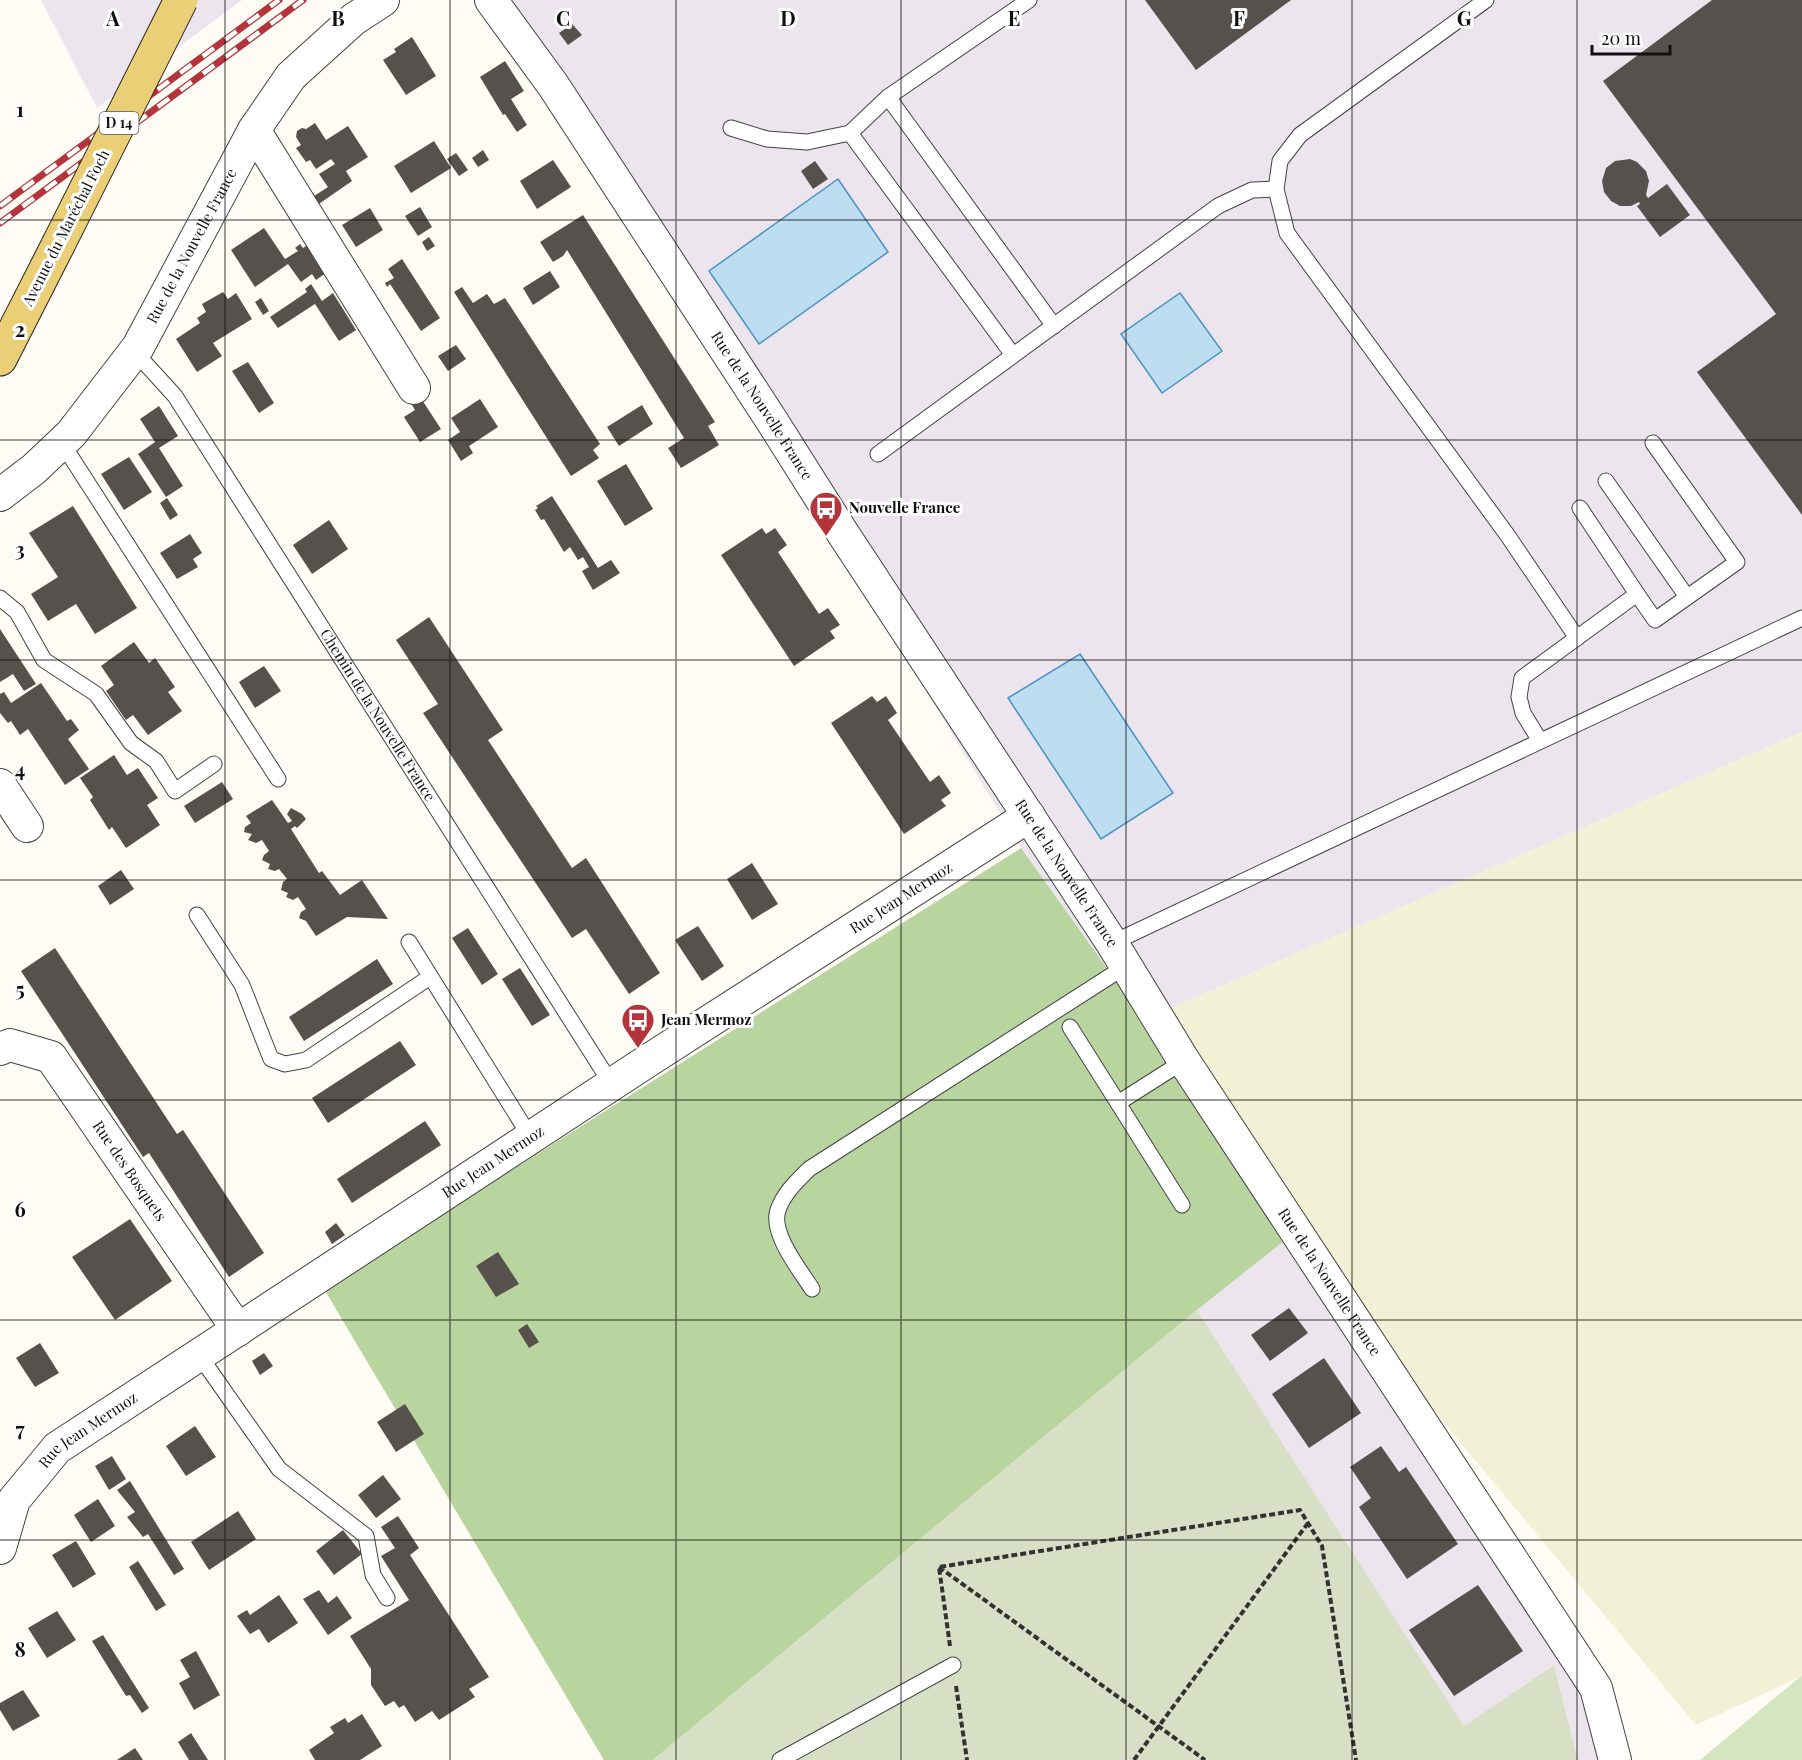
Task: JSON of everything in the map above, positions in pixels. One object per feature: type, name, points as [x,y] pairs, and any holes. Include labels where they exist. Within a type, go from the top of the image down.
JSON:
[{"type":"main road","name":"Avenue du Maréchal Foch","points":[[0,359],[181,0]]},
{"type":"street","name":"Rue de la Nouvelle France","points":[[0,495],[34,469],[62,443],[100,398],[138,347],[254,130],[291,76],[354,20],[383,0]]},
{"type":"street","name":"Rue de la Nouvelle France","points":[[491,0],[553,85],[1119,954],[1184,1061],[1596,1688],[1615,1760]]},
{"type":"street","points":[[254,130],[414,388]]},
{"type":"street","points":[[0,785],[27,826]]},
{"type":"street","name":"Rue Jean Mermoz","points":[[0,1548],[14,1500],[57,1448],[1029,816]]},
{"type":"street","name":"Rue des Bosquets","points":[[0,1049],[10,1046],[51,1057],[238,1330]]},
{"type":"lane","points":[[731,128],[767,139],[807,142],[850,133],[888,97],[1029,0]]},
{"type":"lane","points":[[1486,0],[1300,135],[1280,161],[1276,189],[1287,232],[1508,536],[1577,638]]},
{"type":"lane","points":[[888,97],[1054,326]]},
{"type":"lane","points":[[850,133],[1013,355]]},
{"type":"lane","points":[[878,454],[1218,206],[1252,190],[1276,189]]},
{"type":"lane","name":"Chemin de la Nouvelle France","points":[[132,355],[144,362],[175,396],[612,1085]]},
{"type":"lane","points":[[62,443],[278,779]]},
{"type":"lane","points":[[1580,508],[1655,620],[1737,562],[1653,443]]},
{"type":"lane","points":[[1606,481],[1687,597]]},
{"type":"lane","points":[[1540,741],[1523,713],[1519,697],[1522,678],[1637,594]]},
{"type":"lane","points":[[0,598],[17,612],[44,660],[96,694],[130,743],[156,760],[175,791],[214,764]]},
{"type":"lane","points":[[812,1289],[780,1236],[777,1225],[777,1211],[789,1190],[809,1169],[1119,954],[1540,741],[1802,618]]},
{"type":"lane","points":[[197,915],[242,985],[272,1059],[285,1064],[306,1060],[430,977]]},
{"type":"lane","points":[[409,942],[531,1138]]},
{"type":"lane","points":[[1071,1027],[1182,1206]]},
{"type":"lane","points":[[1118,1103],[1184,1061]]},
{"type":"lane","points":[[199,1355],[279,1469],[366,1536],[373,1575],[387,1598]]},
{"type":"lane","points":[[780,1760],[953,1665]]},
{"type":"path","points":[[939,1567],[1300,1510],[1322,1546],[1356,1760]]},
{"type":"path","points":[[1134,1760],[1308,1523]]},
{"type":"path","points":[[939,1567],[967,1760]]},
{"type":"path","points":[[939,1567],[1205,1760]]},
{"type":"shaded area","points":[[41,0],[242,0],[97,108]]},
{"type":"shaded area","points":[[510,0],[1802,0],[1802,732],[1144,1020],[1021,848]]},
{"type":"shaded area","points":[[1802,732],[1802,1676],[1696,1725],[1289,1237],[1144,1020]]},
{"type":"shaded area","points":[[1289,1237],[1614,1714],[1620,1760],[1578,1760],[1554,1665],[1464,1726],[1197,1310]]},
{"type":"green space","points":[[1021,848],[1144,1020],[1289,1237],[1197,1310],[653,1760],[604,1760],[324,1289]]},
{"type":"green space","points":[[1197,1310],[1464,1726],[1554,1665],[1578,1760],[653,1760]]},
{"type":"green space","points":[[1802,1676],[1802,1760],[1700,1760],[1800,1677]]},
{"type":"water","points":[[838,179],[888,252],[759,344],[709,271]]},
{"type":"water","points":[[1180,293],[1222,351],[1162,393],[1121,334]]},
{"type":"water","points":[[1080,654],[1173,793],[1101,839],[1008,698]]},
{"type":"building","points":[[1145,0],[1291,0],[1196,70]]},
{"type":"building","points":[[1712,0],[1802,0],[1802,515],[1697,372],[1776,314],[1603,81]]},
{"type":"building","points":[[572,24],[582,35],[568,45],[559,33]]},
{"type":"building","points":[[412,37],[436,76],[406,95],[383,60],[396,52],[394,49]]},
{"type":"building","points":[[505,61],[524,91],[511,99],[527,125],[517,132],[505,114],[503,115],[480,77]]},
{"type":"building","points":[[315,123],[326,140],[348,126],[368,157],[346,171],[352,181],[313,208],[308,200],[328,187],[319,174],[335,164],[331,159],[316,169],[310,160],[306,162],[296,148],[301,145],[296,137],[297,131],[302,128],[306,129]]},
{"type":"building","points":[[434,141],[451,168],[411,193],[394,166]]},
{"type":"building","points":[[483,150],[489,160],[478,167],[472,158]]},
{"type":"building","points":[[456,153],[468,170],[459,176],[447,159]]},
{"type":"building","points":[[1630,159],[1646,171],[1649,181],[1646,195],[1648,198],[1667,184],[1690,215],[1660,237],[1637,206],[1639,202],[1631,206],[1620,206],[1611,201],[1604,192],[1602,181],[1606,168],[1615,161]]},
{"type":"building","points":[[553,160],[571,187],[537,209],[520,181]]},
{"type":"building","points":[[815,161],[828,179],[813,189],[801,171]]},
{"type":"building","points":[[420,207],[432,227],[418,236],[405,216]]},
{"type":"building","points":[[370,208],[383,230],[356,247],[342,225]]},
{"type":"building","points":[[583,215],[715,422],[708,426],[719,445],[681,468],[668,448],[684,438],[567,250],[563,256],[553,262],[540,242]]},
{"type":"building","points":[[264,228],[285,259],[298,251],[295,248],[300,244],[303,248],[315,240],[333,268],[316,280],[312,274],[301,282],[288,264],[255,287],[231,250]]},
{"type":"building","points":[[429,237],[435,246],[427,251],[422,242]]},
{"type":"building","points":[[402,259],[440,318],[421,331],[390,284],[387,287],[385,283],[394,278],[388,269]]},
{"type":"building","points":[[550,271],[560,287],[533,305],[523,288]]},
{"type":"building","points":[[311,284],[322,301],[333,293],[356,330],[339,341],[315,304],[278,328],[270,317],[307,292],[305,289]]},
{"type":"building","points":[[462,287],[473,303],[487,294],[494,304],[505,298],[600,444],[593,450],[599,458],[571,476],[454,292]]},
{"type":"building","points":[[223,292],[228,299],[236,293],[252,319],[213,343],[222,356],[197,372],[176,339],[200,323],[197,318],[206,312],[202,304]]},
{"type":"building","points":[[261,298],[269,311],[263,315],[255,302]]},
{"type":"building","points":[[456,345],[466,359],[448,371],[438,356]]},
{"type":"building","points":[[248,362],[274,403],[259,413],[232,371]]},
{"type":"building","points":[[411,383],[441,429],[420,442],[404,417],[415,410],[402,388]]},
{"type":"building","points":[[480,399],[498,427],[469,446],[473,453],[461,461],[448,440],[460,432],[451,418]]},
{"type":"building","points":[[642,405],[653,424],[619,446],[607,427]]},
{"type":"building","points":[[159,406],[178,436],[159,448],[183,486],[166,497],[138,454],[155,442],[140,419]]},
{"type":"building","points":[[129,457],[152,492],[124,510],[101,474]]},
{"type":"building","points":[[626,464],[653,509],[625,526],[597,481]]},
{"type":"building","points":[[552,496],[598,568],[611,560],[620,573],[593,590],[582,571],[589,567],[583,557],[578,560],[570,547],[564,552],[544,519],[541,520],[535,510],[538,508],[536,506]]},
{"type":"building","points":[[167,498],[178,515],[170,520],[160,503]]},
{"type":"building","points":[[73,506],[137,608],[95,634],[76,604],[48,621],[31,594],[58,577],[29,533]]},
{"type":"building","points":[[329,520],[348,549],[312,574],[293,545]]},
{"type":"building","points":[[762,528],[766,534],[775,528],[787,545],[778,552],[819,614],[828,608],[840,625],[830,631],[835,638],[794,666],[721,555]]},
{"type":"building","points":[[190,534],[202,553],[193,559],[198,567],[177,579],[160,553]]},
{"type":"building","points":[[429,617],[503,730],[488,740],[572,868],[586,858],[660,973],[629,994],[586,929],[572,938],[423,713],[438,704],[396,640]]},
{"type":"building","points":[[0,629],[36,684],[24,691],[13,674],[0,682]]},
{"type":"building","points":[[134,642],[149,663],[155,658],[175,687],[168,692],[182,711],[148,735],[133,715],[126,720],[106,691],[114,685],[101,666]]},
{"type":"building","points":[[264,666],[281,691],[255,708],[239,682]]},
{"type":"building","points":[[41,683],[67,721],[71,719],[79,730],[68,739],[89,769],[65,785],[28,729],[20,735],[11,721],[8,723],[0,713],[0,694],[4,692],[11,703]]},
{"type":"building","points":[[872,696],[877,702],[886,696],[897,713],[888,720],[930,782],[939,775],[951,793],[941,800],[946,806],[904,834],[831,723]]},
{"type":"building","points":[[114,755],[127,775],[138,768],[158,798],[147,805],[160,825],[126,848],[112,827],[109,830],[90,800],[93,797],[80,778]]},
{"type":"building","points":[[222,782],[233,799],[195,823],[184,806]]},
{"type":"building","points":[[272,800],[288,823],[292,821],[287,814],[291,808],[306,819],[297,828],[295,826],[291,829],[319,873],[322,871],[340,895],[362,880],[388,919],[347,917],[316,936],[306,921],[299,918],[301,912],[306,909],[298,897],[293,900],[286,897],[288,893],[281,890],[283,882],[287,879],[279,869],[275,871],[268,869],[270,864],[262,860],[269,851],[262,840],[256,843],[248,840],[252,834],[244,832],[245,827],[251,823],[246,816]]},
{"type":"building","points":[[752,863],[778,904],[752,920],[727,879]]},
{"type":"building","points":[[121,870],[134,889],[110,905],[98,886]]},
{"type":"building","points":[[698,926],[724,966],[702,981],[675,940]]},
{"type":"building","points":[[468,928],[498,974],[482,985],[452,938]]},
{"type":"building","points":[[55,948],[177,1134],[183,1130],[264,1253],[229,1277],[149,1153],[143,1157],[21,971]]},
{"type":"building","points":[[377,959],[393,984],[304,1041],[289,1017]]},
{"type":"building","points":[[520,968],[550,1015],[532,1026],[502,979]]},
{"type":"building","points":[[400,1041],[416,1065],[328,1123],[312,1098]]},
{"type":"building","points":[[425,1121],[441,1145],[352,1203],[337,1179]]},
{"type":"building","points":[[130,1219],[172,1281],[115,1320],[72,1257]]},
{"type":"building","points":[[336,1223],[345,1235],[332,1244],[325,1232]]},
{"type":"building","points":[[498,1252],[519,1284],[496,1297],[476,1266]]},
{"type":"building","points":[[1289,1308],[1308,1333],[1270,1361],[1251,1335]]},
{"type":"building","points":[[527,1324],[539,1342],[529,1348],[518,1330]]},
{"type":"building","points":[[40,1343],[59,1373],[35,1387],[16,1358]]},
{"type":"building","points":[[264,1353],[273,1366],[260,1375],[252,1361]]},
{"type":"building","points":[[1324,1358],[1361,1413],[1309,1448],[1272,1394]]},
{"type":"building","points":[[405,1404],[424,1434],[396,1452],[377,1422]]},
{"type":"building","points":[[195,1426],[216,1457],[186,1476],[166,1446]]},
{"type":"building","points":[[1381,1446],[1399,1472],[1406,1467],[1458,1544],[1407,1579],[1359,1507],[1371,1498],[1350,1467]]},
{"type":"building","points":[[112,1456],[126,1479],[109,1490],[95,1466]]},
{"type":"building","points":[[383,1475],[401,1499],[376,1518],[358,1495]]},
{"type":"building","points":[[130,1481],[184,1569],[174,1575],[148,1534],[143,1537],[127,1517],[135,1512],[117,1490]]},
{"type":"building","points":[[98,1499],[115,1526],[91,1542],[74,1515]]},
{"type":"building","points":[[238,1511],[256,1539],[209,1570],[191,1542]]},
{"type":"building","points":[[398,1516],[419,1548],[410,1555],[489,1677],[469,1689],[475,1697],[439,1720],[432,1711],[415,1722],[404,1705],[399,1708],[394,1701],[385,1706],[371,1685],[371,1669],[350,1636],[409,1600],[381,1556],[395,1548],[381,1527]]},
{"type":"building","points":[[343,1530],[362,1554],[334,1575],[316,1551]]},
{"type":"building","points":[[76,1541],[96,1574],[73,1588],[52,1555]]},
{"type":"building","points":[[138,1561],[166,1605],[156,1611],[129,1567]]},
{"type":"building","points":[[1478,1585],[1523,1651],[1454,1696],[1409,1630]]},
{"type":"building","points":[[319,1590],[328,1603],[337,1596],[352,1618],[328,1635],[303,1599]]},
{"type":"building","points":[[279,1595],[298,1623],[268,1643],[259,1629],[250,1634],[237,1616],[247,1610],[250,1615]]},
{"type":"building","points":[[57,1611],[76,1640],[47,1658],[28,1628]]},
{"type":"building","points":[[103,1635],[149,1708],[142,1713],[130,1695],[126,1696],[92,1641]]},
{"type":"building","points":[[196,1651],[220,1695],[194,1710],[179,1683],[190,1677],[180,1660]]},
{"type":"building","points":[[23,1690],[40,1716],[13,1731],[0,1710],[0,1703]]},
{"type":"building","points":[[362,1714],[382,1746],[360,1760],[315,1760],[309,1750],[334,1733],[330,1727],[345,1718],[348,1723]]},
{"type":"building","points":[[191,1733],[208,1760],[189,1760],[178,1742]]},
{"type":"building","points":[[135,1748],[143,1760],[117,1760]]},
{"type":"railway","points":[[0,206],[279,0]]},
{"type":"railway","points":[[0,223],[303,0]]},
{"type":"place","name":"Nouvelle France","points":[[826,537]]},
{"type":"place","name":"Jean Mermoz","points":[[638,1049]]}]
